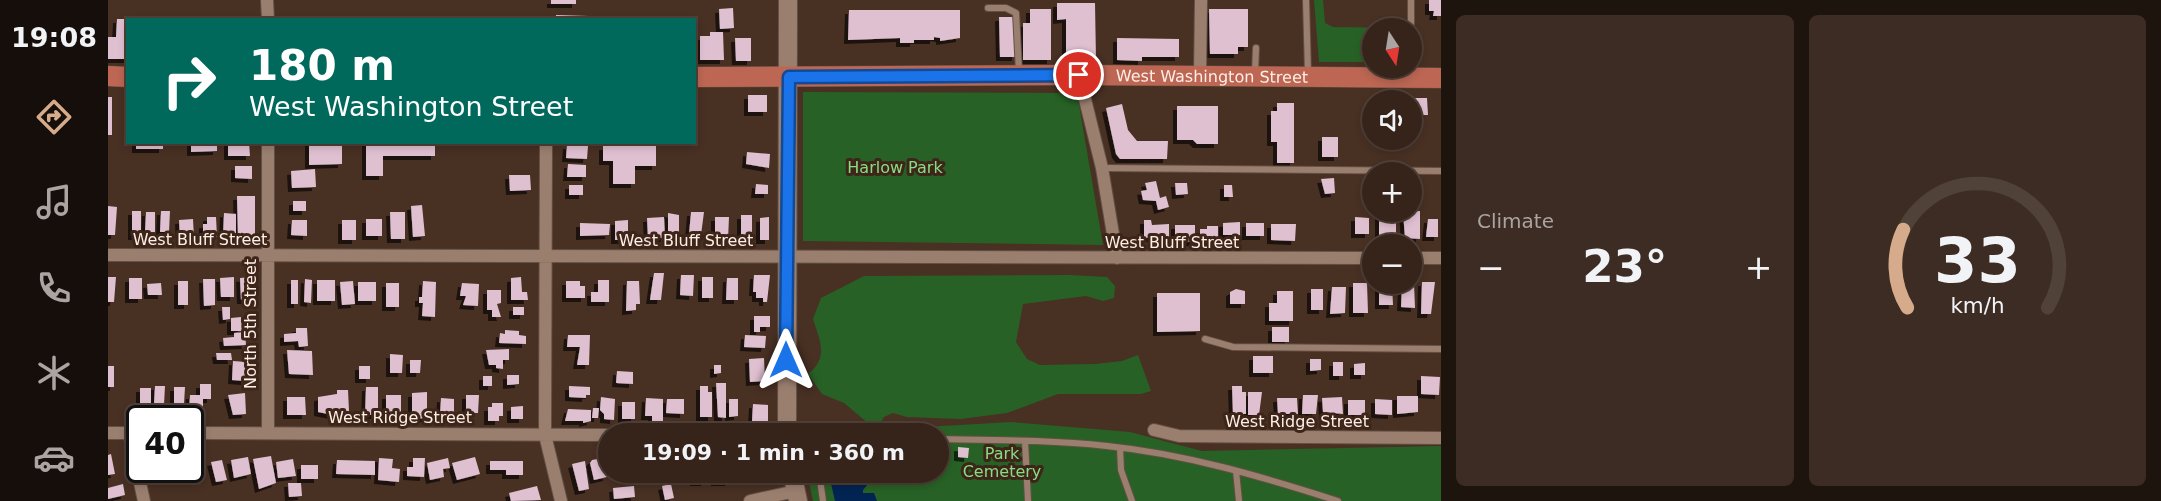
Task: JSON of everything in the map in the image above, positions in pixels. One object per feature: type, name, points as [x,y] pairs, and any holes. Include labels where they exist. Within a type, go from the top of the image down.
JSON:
[{"type":"main road","name":"West Washington Street","points":[[696,77],[1019,75],[1308,77],[1362,75]]},
{"type":"main road","name":"West Washington Street","points":[[1422,75],[1441,78]]},
{"type":"main road","points":[[108,76],[126,76]]},
{"type":"street","points":[[267,0],[268,18]]},
{"type":"street","points":[[787,423],[785,257],[789,77],[788,0]]},
{"type":"street","points":[[1200,76],[1201,0]]},
{"type":"street","points":[[1079,75],[1102,168],[1117,258]]},
{"type":"street","name":"North 5th Street","points":[[268,144],[266,255],[268,433]]},
{"type":"street","points":[[546,144],[545,435],[561,501]]},
{"type":"street","name":"West Bluff Street","points":[[108,255],[1362,258]]},
{"type":"street","points":[[1422,258],[1441,258]]},
{"type":"street","name":"West Ridge Street","points":[[1154,430],[1179,436],[1441,438]]},
{"type":"street","points":[[108,433],[126,433]]},
{"type":"street","name":"West Ridge Street","points":[[204,433],[598,435]]},
{"type":"street","points":[[141,483],[144,501]]},
{"type":"street","points":[[750,501],[797,496]]},
{"type":"lane","points":[[1306,0],[1308,77]]},
{"type":"lane","points":[[1411,0],[1411,18]]},
{"type":"lane","points":[[988,8],[1006,8],[1016,13],[1019,75]]},
{"type":"lane","points":[[1255,76],[1256,48]]},
{"type":"lane","points":[[1102,168],[1441,171]]},
{"type":"lane","points":[[1205,339],[1233,347],[1441,349]]},
{"type":"lane","points":[[949,439],[1025,441],[1120,448],[1236,471],[1338,501]]},
{"type":"lane","points":[[1025,441],[1028,501]]},
{"type":"lane","points":[[1120,448],[1121,470],[1132,501]]},
{"type":"lane","points":[[1236,471],[1239,501]]},
{"type":"lane","points":[[821,483],[824,501]]},
{"type":"green space","points":[[1314,0],[1323,0],[1325,23],[1333,27],[1362,27],[1362,62],[1319,62]]},
{"type":"green space","name":"Harlow Park","points":[[803,92],[1077,93],[1103,245],[803,241]]},
{"type":"green space","points":[[1070,275],[1107,277],[1115,286],[1114,298],[1103,301],[1086,296],[1023,304],[1016,342],[1027,359],[1040,365],[1095,364],[1122,361],[1138,355],[1151,391],[1141,394],[1058,394],[1007,413],[961,419],[907,417],[893,413],[884,417],[880,423],[868,423],[844,403],[822,394],[808,374],[815,368],[821,355],[820,342],[813,319],[821,298],[864,276]]},
{"type":"green space","name":"Park Cemetery","points":[[1011,422],[1130,432],[1202,451],[1441,446],[1441,501],[813,501],[809,483],[949,483],[949,426]]},
{"type":"water","points":[[831,483],[868,483],[863,493],[874,493],[877,501],[835,501]]},
{"type":"building","points":[[551,0],[576,0],[576,4],[551,4]]},
{"type":"building","points":[[1429,0],[1441,0],[1441,16],[1433,16],[1434,11],[1429,11]]},
{"type":"building","points":[[1057,3],[1095,3],[1096,60],[1066,60],[1066,19],[1057,20]]},
{"type":"building","points":[[733,8],[734,28],[720,29],[719,9]]},
{"type":"building","points":[[1030,9],[1051,9],[1051,60],[1023,60],[1023,23],[1030,23]]},
{"type":"building","points":[[1209,9],[1248,9],[1248,47],[1238,47],[1238,54],[1210,54]]},
{"type":"building","points":[[849,10],[960,10],[960,38],[940,41],[940,38],[934,37],[934,40],[914,40],[914,43],[900,43],[900,38],[848,40]]},
{"type":"building","points":[[556,15],[589,16],[588,18],[556,18]]},
{"type":"building","points":[[479,16],[497,16],[498,18],[479,18]]},
{"type":"building","points":[[999,17],[1015,17],[1016,57],[1000,57]]},
{"type":"building","points":[[117,19],[126,19],[126,59],[108,59],[108,37],[116,37]]},
{"type":"building","points":[[710,32],[723,32],[724,60],[700,60],[700,36],[710,36]]},
{"type":"building","points":[[735,38],[751,38],[751,61],[736,61]]},
{"type":"building","points":[[1117,38],[1179,39],[1179,57],[1142,57],[1142,61],[1117,60]]},
{"type":"building","points":[[748,95],[767,95],[767,112],[748,112]]},
{"type":"building","points":[[108,97],[112,97],[112,135],[108,135]]},
{"type":"building","points":[[1422,98],[1427,98],[1428,115],[1422,115]]},
{"type":"building","points":[[1277,103],[1294,103],[1294,163],[1277,163],[1277,142],[1271,142],[1271,111],[1277,111]]},
{"type":"building","points":[[1122,104],[1128,130],[1137,141],[1168,141],[1167,159],[1120,159],[1116,154],[1106,108]]},
{"type":"building","points":[[1177,106],[1218,106],[1218,144],[1197,144],[1193,140],[1177,140]]},
{"type":"building","points":[[1322,137],[1338,137],[1338,157],[1322,157]]},
{"type":"building","points":[[136,144],[163,144],[163,149],[136,149]]},
{"type":"building","points":[[191,144],[217,144],[217,151],[191,152]]},
{"type":"building","points":[[228,144],[249,144],[250,156],[228,156]]},
{"type":"building","points":[[309,144],[342,144],[342,164],[309,165]]},
{"type":"building","points":[[366,144],[435,144],[435,156],[383,156],[383,176],[366,176]]},
{"type":"building","points":[[613,144],[656,144],[656,166],[635,166],[635,184],[613,184],[613,161],[603,161],[603,146],[613,146]]},
{"type":"building","points":[[567,145],[588,146],[587,159],[566,158]]},
{"type":"building","points":[[747,152],[770,154],[769,168],[746,164]]},
{"type":"building","points":[[568,164],[586,165],[586,177],[567,177]]},
{"type":"building","points":[[235,166],[252,166],[252,179],[235,178]]},
{"type":"building","points":[[315,169],[316,187],[292,188],[291,171]]},
{"type":"building","points":[[509,175],[530,175],[531,190],[510,191]]},
{"type":"building","points":[[1334,178],[1335,193],[1325,194],[1321,179]]},
{"type":"building","points":[[1156,181],[1160,198],[1166,196],[1169,207],[1158,210],[1156,201],[1143,200],[1141,191],[1147,190],[1145,183]]},
{"type":"building","points":[[1175,183],[1187,183],[1188,194],[1176,195]]},
{"type":"building","points":[[756,184],[768,185],[768,194],[755,194]]},
{"type":"building","points":[[569,185],[583,185],[583,195],[569,195]]},
{"type":"building","points":[[1224,185],[1232,185],[1233,197],[1224,197]]},
{"type":"building","points":[[237,196],[255,196],[255,237],[238,236]]},
{"type":"building","points":[[293,201],[306,201],[306,211],[293,211]]},
{"type":"building","points":[[422,205],[425,236],[413,237],[411,206]]},
{"type":"building","points":[[108,206],[117,207],[115,235],[108,235]]},
{"type":"building","points":[[132,211],[141,211],[141,236],[132,236]]},
{"type":"building","points":[[161,211],[170,211],[169,232],[160,232]]},
{"type":"building","points":[[146,212],[155,212],[155,232],[145,232]]},
{"type":"building","points":[[390,212],[405,212],[405,239],[391,239]]},
{"type":"building","points":[[691,212],[704,212],[701,235],[689,235]]},
{"type":"building","points":[[224,213],[236,214],[236,236],[223,236]]},
{"type":"building","points":[[668,213],[679,215],[679,235],[668,235]]},
{"type":"building","points":[[741,215],[752,215],[752,240],[741,240]]},
{"type":"building","points":[[207,217],[216,217],[217,237],[208,238],[208,233],[203,234],[203,224],[207,224]]},
{"type":"building","points":[[664,217],[665,238],[648,238],[647,218]]},
{"type":"building","points":[[715,217],[729,217],[728,240],[715,240]]},
{"type":"building","points":[[769,217],[769,240],[760,240],[760,218]]},
{"type":"building","points":[[1355,217],[1362,218],[1362,222],[1369,222],[1369,234],[1355,234]]},
{"type":"building","points":[[193,219],[194,238],[180,239],[179,220]]},
{"type":"building","points":[[366,219],[382,219],[382,236],[366,236]]},
{"type":"building","points":[[1428,219],[1438,219],[1438,237],[1426,237]]},
{"type":"building","points":[[292,220],[307,220],[307,236],[291,235]]},
{"type":"building","points":[[342,220],[356,220],[356,240],[342,240]]},
{"type":"building","points":[[628,220],[628,240],[615,240],[615,221]]},
{"type":"building","points":[[1144,220],[1151,220],[1152,225],[1169,224],[1169,238],[1144,238]]},
{"type":"building","points":[[1240,222],[1240,235],[1223,235],[1223,223]]},
{"type":"building","points":[[1379,222],[1396,222],[1396,234],[1379,234]]},
{"type":"building","points":[[1404,222],[1420,222],[1420,234],[1405,234]]},
{"type":"building","points":[[580,223],[610,224],[609,235],[580,236]]},
{"type":"building","points":[[1246,223],[1264,223],[1264,236],[1246,236]]},
{"type":"building","points":[[1271,224],[1296,224],[1295,241],[1271,240]]},
{"type":"building","points":[[1175,225],[1195,225],[1195,242],[1175,242]]},
{"type":"building","points":[[1207,226],[1218,226],[1218,242],[1200,242],[1200,229],[1207,229]]},
{"type":"building","points":[[654,273],[664,273],[661,300],[650,300]]},
{"type":"building","points":[[681,275],[694,275],[693,296],[680,295]]},
{"type":"building","points":[[754,275],[770,275],[767,302],[763,302],[763,298],[756,298],[756,292],[753,292]]},
{"type":"building","points":[[108,277],[116,277],[114,302],[108,302]]},
{"type":"building","points":[[234,277],[234,297],[221,297],[220,278]]},
{"type":"building","points":[[252,277],[253,300],[241,300],[240,278]]},
{"type":"building","points":[[521,277],[522,292],[527,292],[528,300],[511,300],[511,278]]},
{"type":"building","points":[[702,277],[713,277],[713,298],[702,298]]},
{"type":"building","points":[[129,278],[142,278],[142,299],[129,299]]},
{"type":"building","points":[[727,278],[738,278],[738,300],[726,300]]},
{"type":"building","points":[[203,279],[215,279],[215,305],[204,306]]},
{"type":"building","points":[[305,279],[312,280],[311,303],[304,302]]},
{"type":"building","points":[[291,280],[298,280],[298,304],[291,304]]},
{"type":"building","points":[[317,280],[335,280],[335,301],[317,301]]},
{"type":"building","points":[[598,280],[609,280],[609,302],[591,302],[591,292],[598,292]]},
{"type":"building","points":[[178,281],[188,281],[188,305],[178,305]]},
{"type":"building","points":[[353,281],[355,304],[342,305],[340,282]]},
{"type":"building","points":[[423,281],[436,282],[435,317],[422,316],[423,303],[419,303],[419,297],[422,297]]},
{"type":"building","points":[[566,281],[580,281],[580,286],[585,286],[585,298],[566,298]]},
{"type":"building","points":[[627,281],[639,281],[640,304],[636,304],[636,310],[626,311]]},
{"type":"building","points":[[358,282],[376,282],[376,301],[358,301]]},
{"type":"building","points":[[1422,282],[1435,282],[1431,314],[1421,314]]},
{"type":"building","points":[[161,283],[162,295],[148,295],[147,284]]},
{"type":"building","points":[[386,283],[399,283],[399,307],[386,307]]},
{"type":"building","points":[[462,283],[479,284],[478,306],[463,305],[466,296],[460,296]]},
{"type":"building","points":[[1353,283],[1362,283],[1362,294],[1367,294],[1368,313],[1353,313]]},
{"type":"building","points":[[1332,287],[1346,287],[1345,313],[1330,314]]},
{"type":"building","points":[[1236,289],[1245,291],[1245,304],[1230,304],[1230,292]]},
{"type":"building","points":[[1311,289],[1323,289],[1323,310],[1311,310]]},
{"type":"building","points":[[487,290],[501,290],[501,303],[497,304],[501,317],[492,317],[492,310],[487,310]]},
{"type":"building","points":[[1277,291],[1293,291],[1293,321],[1269,321],[1269,303],[1277,303]]},
{"type":"building","points":[[1157,293],[1200,293],[1200,331],[1157,332]]},
{"type":"building","points":[[1379,294],[1392,294],[1393,305],[1379,305]]},
{"type":"building","points":[[1402,294],[1414,294],[1415,308],[1401,307]]},
{"type":"building","points":[[222,307],[230,307],[230,319],[223,320]]},
{"type":"building","points":[[513,307],[524,307],[524,315],[513,315]]},
{"type":"building","points":[[754,316],[770,316],[770,327],[760,327],[760,332],[754,332]]},
{"type":"building","points":[[241,317],[242,331],[231,331],[231,318]]},
{"type":"building","points":[[1272,327],[1289,327],[1289,342],[1272,342]]},
{"type":"building","points":[[296,328],[307,328],[308,346],[299,347],[298,341],[284,342],[284,334],[296,333]]},
{"type":"building","points":[[505,330],[519,331],[519,335],[526,336],[526,344],[499,343],[500,333],[505,334]]},
{"type":"building","points":[[245,332],[246,345],[224,346],[223,338],[234,337],[234,333]]},
{"type":"building","points":[[568,335],[590,335],[589,365],[577,365],[580,347],[567,347]]},
{"type":"building","points":[[745,335],[766,336],[765,348],[744,347]]},
{"type":"building","points":[[509,349],[509,360],[503,360],[503,369],[496,368],[496,365],[489,365],[486,350]]},
{"type":"building","points":[[287,350],[312,351],[313,375],[289,374]]},
{"type":"building","points":[[216,353],[231,353],[232,360],[217,360]]},
{"type":"building","points":[[390,354],[403,355],[402,373],[390,373]]},
{"type":"building","points":[[1253,356],[1273,356],[1273,373],[1253,373]]},
{"type":"building","points":[[764,358],[765,381],[750,382],[749,359]]},
{"type":"building","points":[[1310,359],[1321,359],[1321,370],[1310,371]]},
{"type":"building","points":[[410,360],[421,360],[420,373],[410,373]]},
{"type":"building","points":[[233,361],[246,362],[245,381],[232,380]]},
{"type":"building","points":[[1333,362],[1343,362],[1343,376],[1333,376]]},
{"type":"building","points":[[1365,363],[1365,375],[1354,375],[1354,364]]},
{"type":"building","points":[[714,365],[721,365],[721,373],[714,374]]},
{"type":"building","points":[[108,366],[114,366],[114,387],[108,387]]},
{"type":"building","points":[[359,366],[370,366],[370,379],[359,379]]},
{"type":"building","points":[[617,371],[633,372],[633,384],[616,383]]},
{"type":"building","points":[[507,375],[519,375],[519,384],[507,385]]},
{"type":"building","points":[[483,376],[492,376],[492,386],[483,386]]},
{"type":"building","points":[[1421,376],[1440,377],[1439,395],[1421,394]]},
{"type":"building","points":[[716,383],[726,383],[726,418],[718,417]]},
{"type":"building","points":[[200,384],[211,384],[211,399],[203,399],[203,405],[189,405],[190,395],[200,395]]},
{"type":"building","points":[[155,386],[165,386],[164,405],[154,404]]},
{"type":"building","points":[[569,386],[590,387],[590,395],[586,395],[586,398],[569,397]]},
{"type":"building","points":[[700,386],[708,386],[708,392],[712,392],[712,417],[700,417]]},
{"type":"building","points":[[1232,386],[1242,386],[1242,392],[1246,392],[1246,414],[1233,414]]},
{"type":"building","points":[[174,387],[185,387],[184,404],[174,404]]},
{"type":"building","points":[[366,387],[378,387],[378,415],[365,415]]},
{"type":"building","points":[[140,388],[151,388],[151,404],[140,404]]},
{"type":"building","points":[[337,390],[348,390],[349,411],[333,411],[333,415],[318,412],[318,397],[337,394]]},
{"type":"building","points":[[427,392],[427,418],[412,419],[412,393]]},
{"type":"building","points":[[1248,392],[1262,392],[1259,415],[1248,415]]},
{"type":"building","points":[[245,393],[246,414],[233,415],[228,395]]},
{"type":"building","points":[[386,395],[401,395],[401,418],[386,415]]},
{"type":"building","points":[[466,395],[479,395],[478,413],[466,413]]},
{"type":"building","points":[[1303,395],[1318,395],[1316,414],[1302,414]]},
{"type":"building","points":[[1397,396],[1418,396],[1418,412],[1397,414]]},
{"type":"building","points":[[287,397],[305,397],[306,415],[287,415]]},
{"type":"building","points":[[601,397],[615,399],[614,420],[604,419],[604,414],[600,410]]},
{"type":"building","points":[[1342,397],[1343,414],[1323,412],[1322,398]]},
{"type":"building","points":[[441,398],[454,399],[454,415],[440,415]]},
{"type":"building","points":[[646,398],[663,399],[663,421],[652,421],[652,416],[645,416]]},
{"type":"building","points":[[1277,398],[1297,398],[1298,414],[1278,414]]},
{"type":"building","points":[[667,399],[684,399],[684,414],[666,413]]},
{"type":"building","points":[[729,399],[738,399],[738,416],[729,417]]},
{"type":"building","points":[[1375,399],[1392,400],[1392,415],[1375,414]]},
{"type":"building","points":[[1348,400],[1365,400],[1365,415],[1348,415]]},
{"type":"building","points":[[622,402],[635,402],[635,419],[622,419]]},
{"type":"building","points":[[492,403],[503,403],[503,416],[499,416],[499,421],[488,421],[488,407],[492,407]]},
{"type":"building","points":[[753,404],[768,405],[768,421],[752,421]]},
{"type":"building","points":[[523,406],[523,419],[511,419],[511,407]]},
{"type":"building","points":[[593,408],[599,408],[598,418],[592,418]]},
{"type":"building","points":[[568,409],[591,410],[591,421],[583,423],[583,421],[565,421]]},
{"type":"building","points":[[958,447],[969,448],[968,458],[958,457]]},
{"type":"building","points":[[111,454],[115,474],[108,475],[108,455]]},
{"type":"building","points":[[271,456],[276,483],[259,489],[253,459]]},
{"type":"building","points":[[248,457],[251,474],[234,478],[231,460]]},
{"type":"building","points":[[475,457],[480,474],[457,480],[452,463]]},
{"type":"building","points":[[379,458],[393,459],[392,468],[400,469],[399,482],[378,480]]},
{"type":"building","points":[[413,458],[425,458],[424,477],[407,476],[407,467],[413,467]]},
{"type":"building","points":[[448,458],[450,468],[443,469],[444,477],[430,480],[427,463]]},
{"type":"building","points":[[293,459],[296,476],[278,478],[276,462]]},
{"type":"building","points":[[598,459],[598,479],[594,480],[590,463]]},
{"type":"building","points":[[222,460],[227,480],[216,482],[211,462]]},
{"type":"building","points":[[337,460],[375,461],[375,475],[336,474]]},
{"type":"building","points":[[490,461],[523,461],[523,475],[506,475],[506,470],[490,470]]},
{"type":"building","points":[[585,461],[589,489],[579,491],[572,464]]},
{"type":"building","points":[[301,465],[318,465],[318,479],[301,479]]},
{"type":"building","points":[[288,483],[301,483],[302,496],[289,497]]},
{"type":"building","points":[[123,484],[125,495],[108,499],[108,488]]},
{"type":"building","points":[[671,484],[674,498],[665,500],[662,486]]},
{"type":"building","points":[[537,486],[541,500],[511,501],[509,493]]},
{"type":"building","points":[[634,486],[635,497],[614,499],[613,488]]},
{"type":"route","points":[[786,360],[785,257],[789,77],[1079,75]]}]
